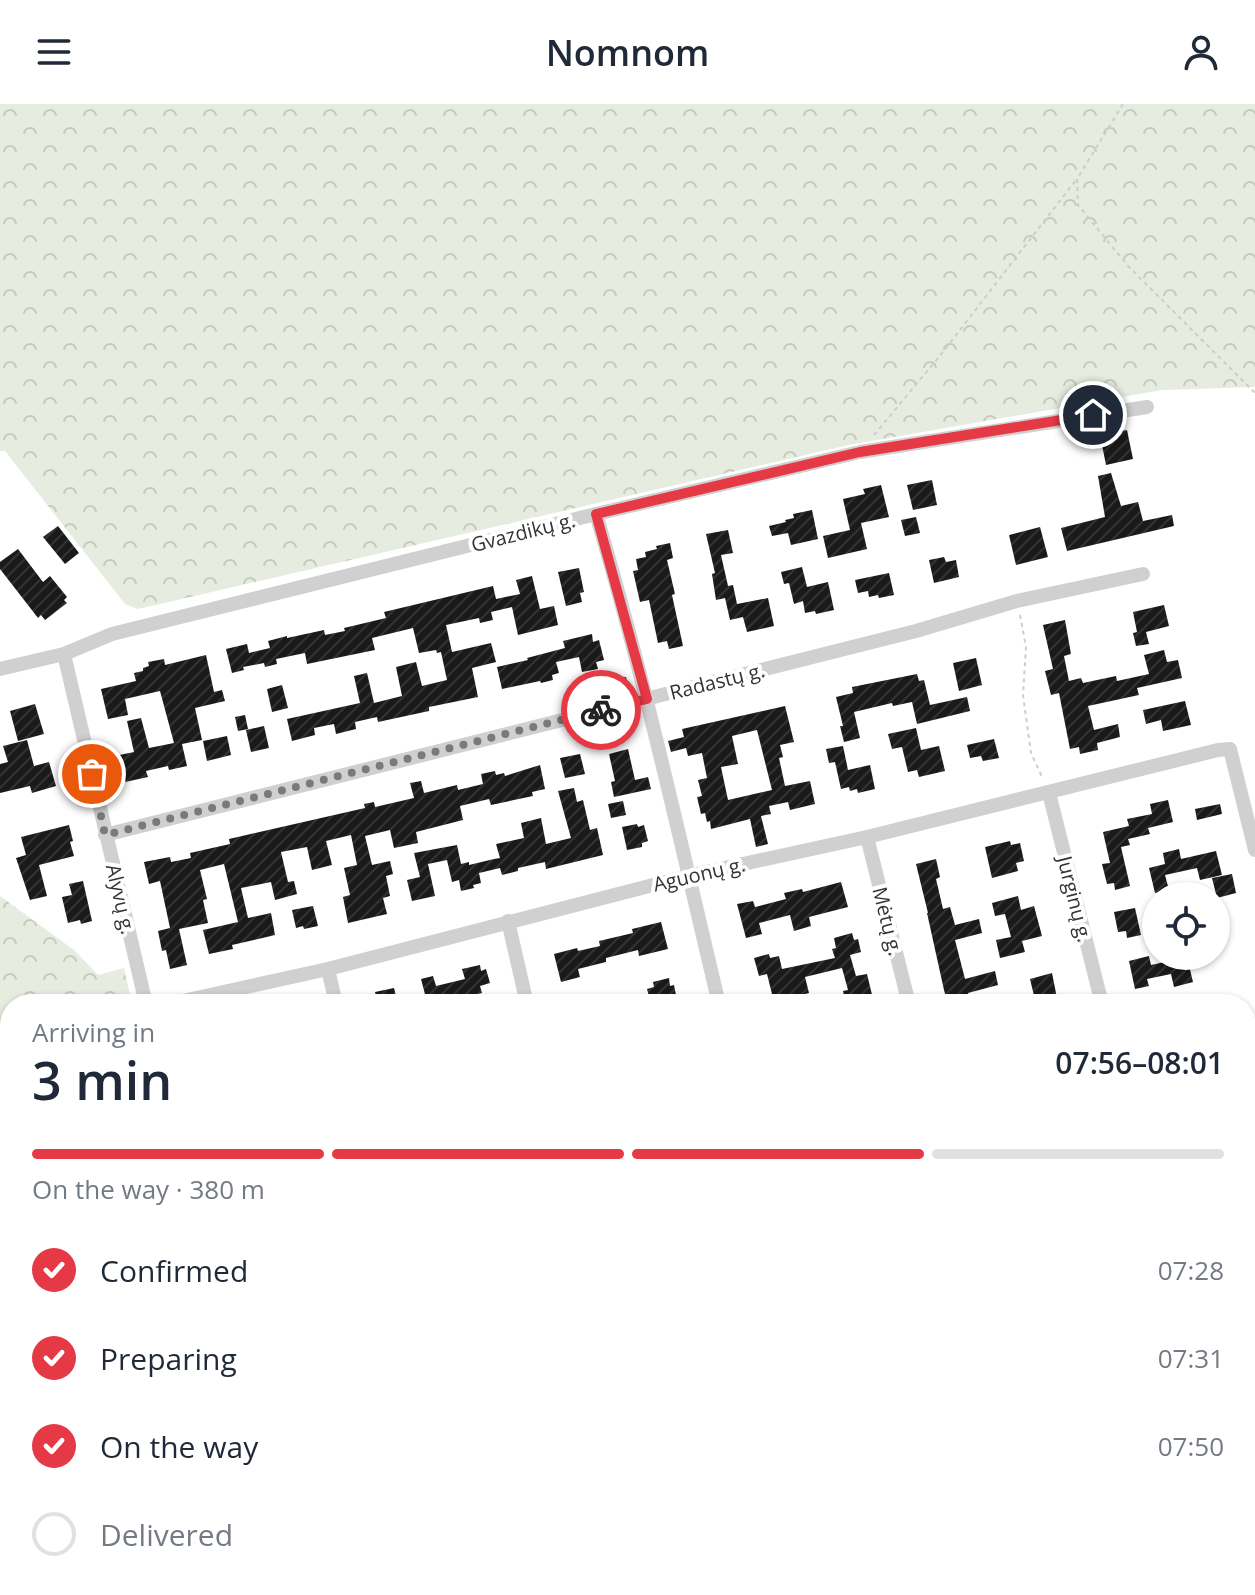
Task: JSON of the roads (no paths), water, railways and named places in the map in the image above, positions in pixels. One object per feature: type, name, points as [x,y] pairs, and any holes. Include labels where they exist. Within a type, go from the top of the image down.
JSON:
[{"type":"street","name":"Gvazdikų g.","points":[[0,669],[64,654],[112,634],[860,452],[1147,407]]},
{"type":"street","points":[[596,514],[647,699],[717,994]]},
{"type":"street","name":"Radastų g.","points":[[105,835],[916,631],[1017,601],[1143,574]]},
{"type":"street","name":"Alyvų g.","points":[[64,654],[144,994]]},
{"type":"street","name":"Aguonų g.","points":[[214,994],[328,969],[688,876],[867,837],[1218,750],[1230,749],[1255,850]]},
{"type":"street","name":"Jurginų g.","points":[[1049,793],[1099,994]]},
{"type":"street","name":"Mėtų g.","points":[[867,837],[906,994]]},
{"type":"street","points":[[508,921],[525,994]]},
{"type":"street","points":[[328,969],[334,994]]}]
